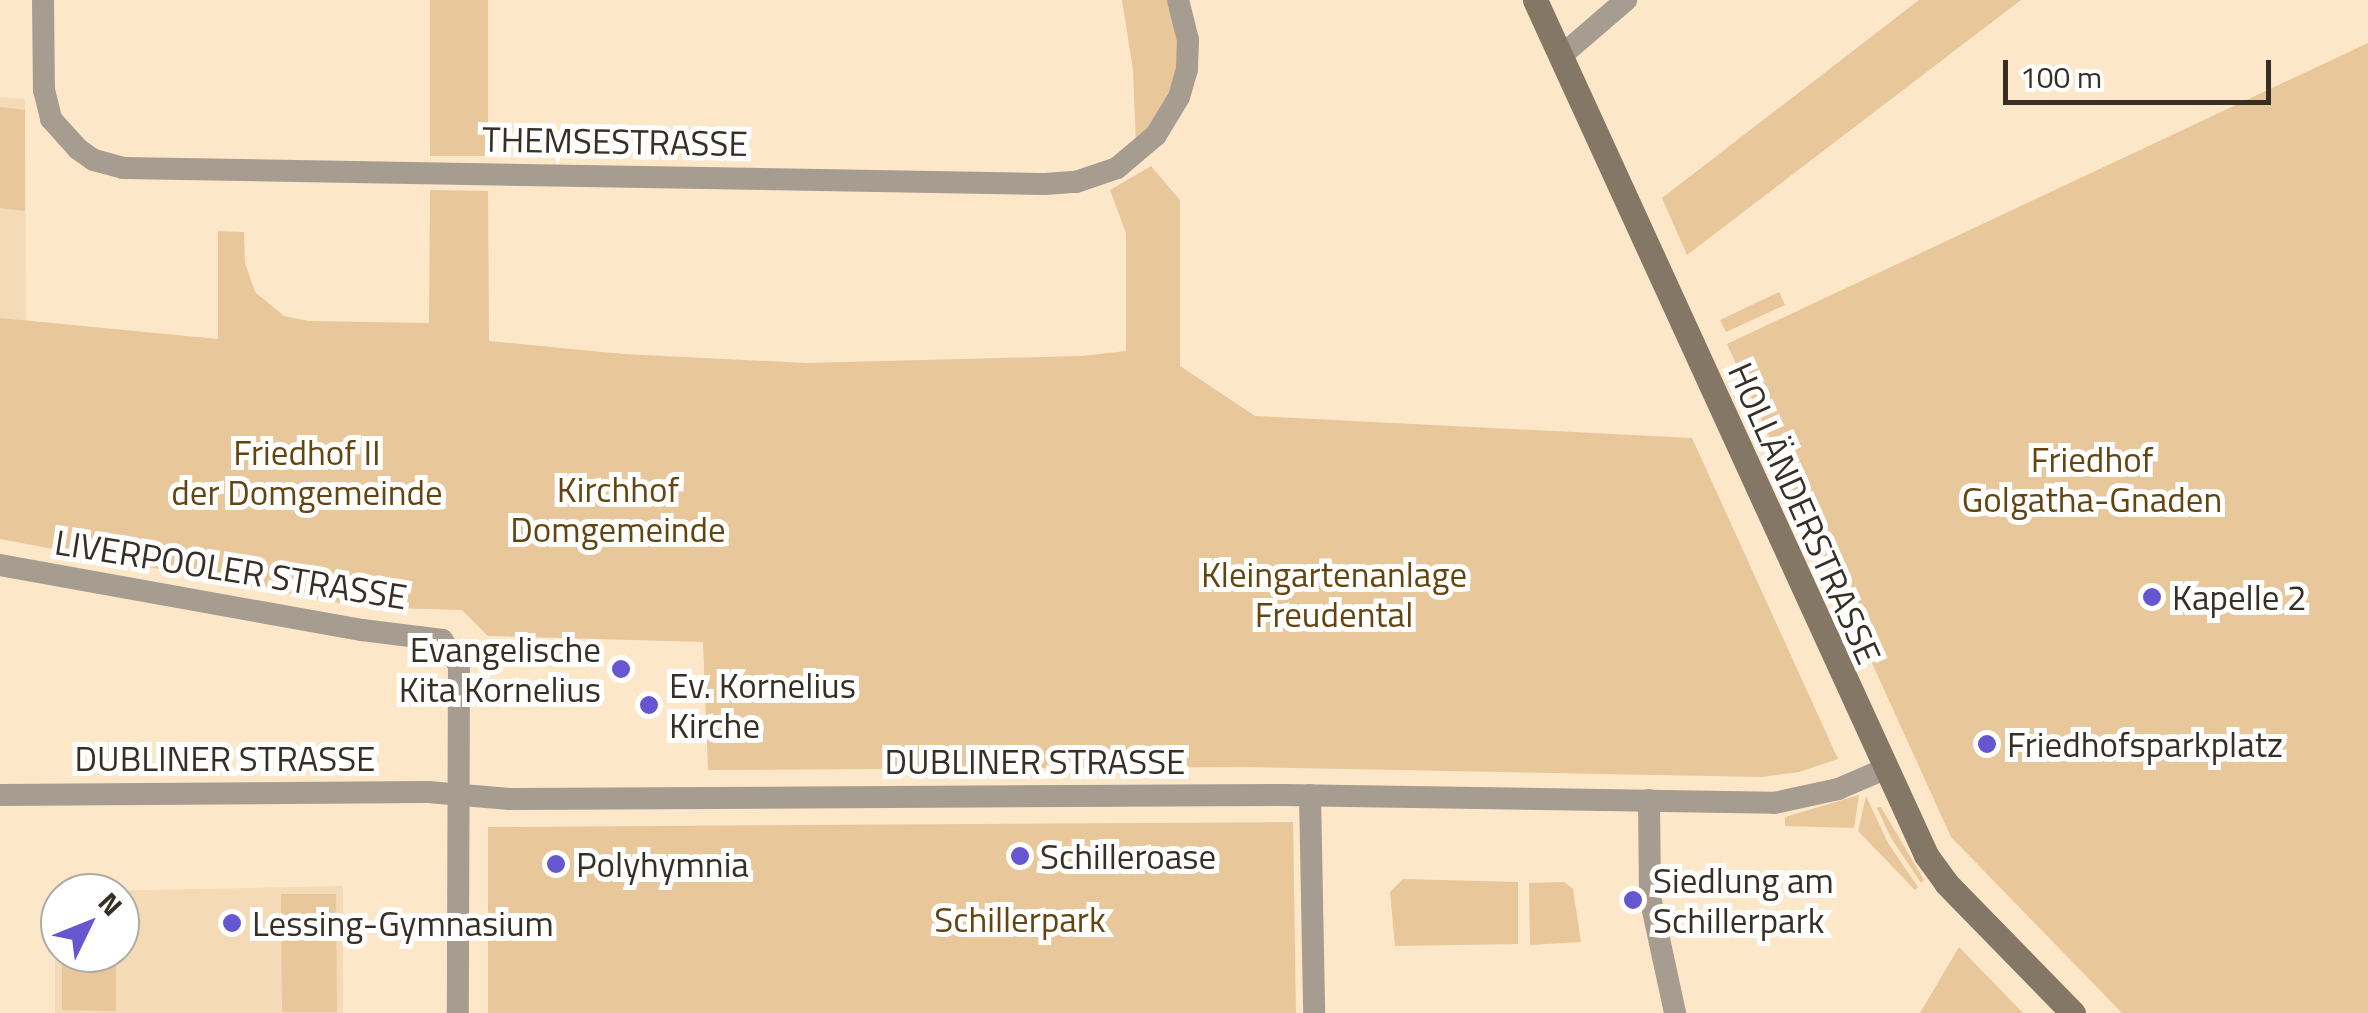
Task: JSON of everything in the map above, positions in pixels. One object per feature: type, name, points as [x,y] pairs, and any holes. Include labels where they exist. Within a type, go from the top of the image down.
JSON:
[{"type":"street","name":"THEMSESTRASSE","points":[[43,0],[43,75],[51,119],[78,149],[123,168],[1046,184],[1076,182],[1117,168],[1156,135],[1179,97],[1188,69],[1188,40],[1178,0]]},
{"type":"street","name":"HOLLÄNDERSTRASSE","points":[[1535,0],[1931,864],[2073,1013]]},
{"type":"street","points":[[1560,56],[1626,0]]},
{"type":"street","name":"LIVERPOOLER STRASSE","points":[[0,565],[362,630],[435,637],[448,646],[459,665],[460,798]]},
{"type":"street","name":"DUBLINER STRASSE","points":[[0,795],[1310,795],[1774,803],[1838,789],[1885,769]]},
{"type":"street","points":[[1310,795],[1314,1013]]},
{"type":"street","points":[[458,1013],[460,798]]},
{"type":"street","points":[[1650,800],[1650,897],[1675,1013]]},
{"type":"shaded area","points":[[0,97],[25,99],[26,321],[0,318]]},
{"type":"shaded area","name":"Lessing-Gymnasium","points":[[343,886],[343,1013],[55,1013],[55,973],[140,973],[140,890]]},
{"type":"green space","points":[[430,0],[488,0],[488,156],[430,156]]},
{"type":"green space","points":[[1122,0],[1169,0],[1179,43],[1175,85],[1136,146],[1133,70]]},
{"type":"green space","points":[[1919,0],[2021,0],[1687,255],[1662,198]]},
{"type":"green space","name":"Friedhof Golgatha-Gnaden","points":[[2368,43],[2368,1013],[2122,1013],[1951,837],[1727,344]]},
{"type":"green space","points":[[0,107],[25,110],[25,211],[0,208]]},
{"type":"green space","points":[[1151,166],[1180,200],[1180,366],[1255,416],[1692,438],[1838,759],[1799,772],[1762,777],[1242,767],[708,770],[703,642],[488,636],[462,610],[360,607],[0,539],[0,318],[218,339],[218,231],[244,232],[245,263],[255,292],[284,316],[309,321],[429,323],[430,190],[488,191],[489,341],[623,354],[806,363],[1081,356],[1126,351],[1126,233],[1110,190]]},
{"type":"green space","points":[[1779,292],[1785,305],[1726,332],[1720,320]]},
{"type":"green space","points":[[1859,795],[1854,828],[1785,826],[1785,817]]},
{"type":"green space","points":[[1866,796],[1888,843],[1918,887],[1915,890],[1858,831]]},
{"type":"green space","points":[[1881,807],[1924,880],[1921,883],[1891,838],[1877,808]]},
{"type":"green space","name":"Schillerpark","points":[[1293,822],[1296,1013],[488,1013],[488,827]]},
{"type":"green space","points":[[1403,879],[1518,882],[1518,944],[1395,946],[1390,892]]},
{"type":"green space","points":[[1564,882],[1573,889],[1581,942],[1530,945],[1529,883]]},
{"type":"green space","points":[[281,894],[336,894],[337,1012],[282,1012]]},
{"type":"green space","points":[[1959,947],[2023,1013],[1920,1013]]},
{"type":"green space","points":[[62,973],[116,973],[116,1011],[62,1010]]},
{"type":"place","name":"Kapelle 2","points":[[2152,597]]},
{"type":"place","name":"Evangelische Kita Kornelius","points":[[621,669]]},
{"type":"place","name":"Ev. Kornelius Kirche","points":[[649,705]]},
{"type":"place","name":"Friedhofsparkplatz","points":[[1987,744]]},
{"type":"place","name":"Schilleroase","points":[[1020,856]]},
{"type":"place","name":"Polyhymnia","points":[[556,864]]},
{"type":"place","name":"Siedlung am Schillerpark","points":[[1633,900]]},
{"type":"place","name":"Lessing-Gymnasium","points":[[232,923]]},
{"type":"park label","name":"Friedhof II der Domgemeinde","points":[[307,472]]},
{"type":"park label","name":"Kirchhof Domgemeinde","points":[[618,509]]},
{"type":"park label","name":"Kleingartenanlage Freudental","points":[[1334,594]]}]
